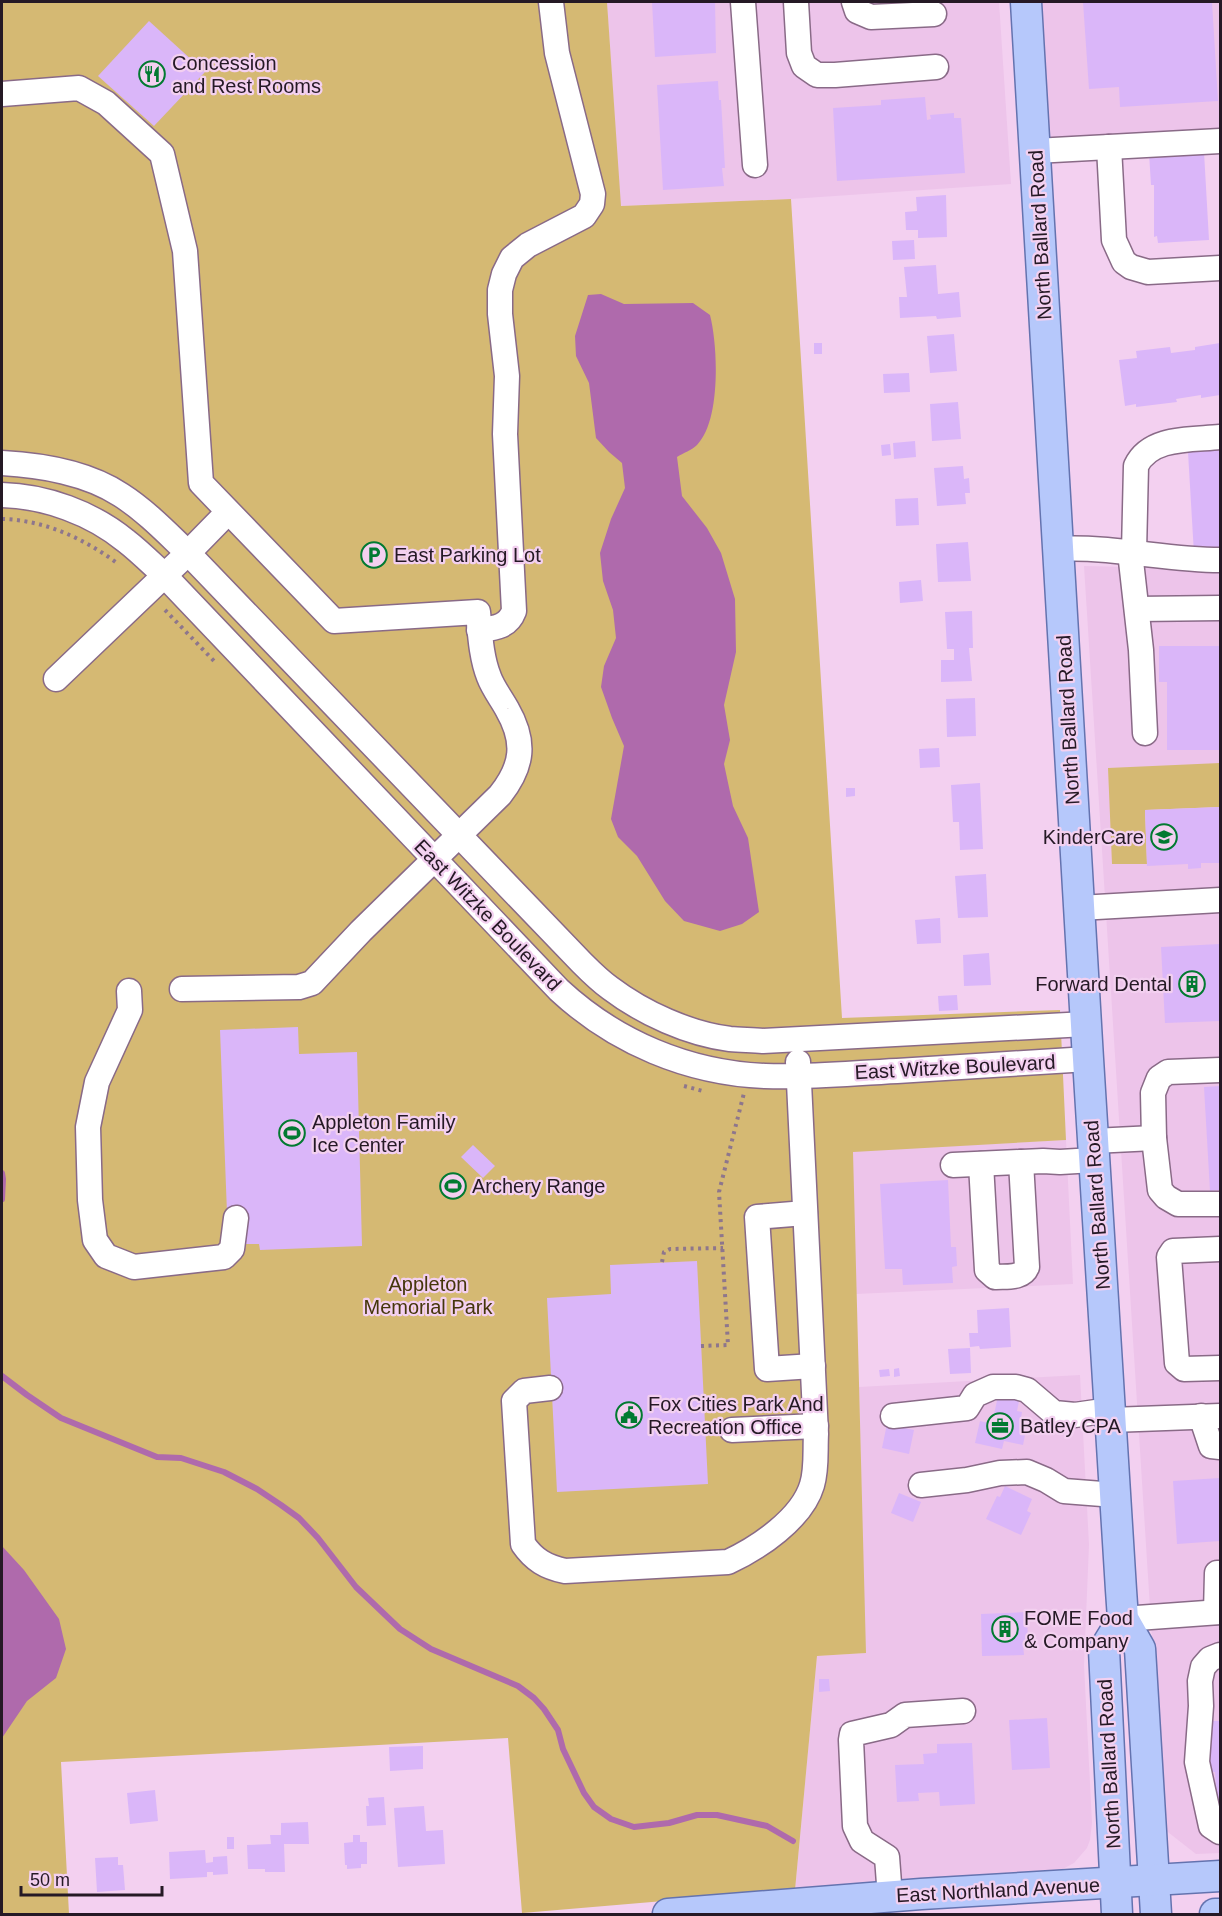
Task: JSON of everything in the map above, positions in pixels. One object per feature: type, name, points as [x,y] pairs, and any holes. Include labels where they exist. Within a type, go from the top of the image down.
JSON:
[{"type":"main road","name":"North Ballard Road","points":[[1026,2],[1123,1619],[1140,1649],[1156,1914]]},
{"type":"main road","name":"North Ballard Road","points":[[1117,1914],[1104,1650],[1123,1619]]},
{"type":"main road","name":"East Northland Avenue","points":[[668,1914],[1221,1876]]},
{"type":"main road","points":[[1215,1914],[1221,1914]]},
{"type":"street","points":[[479,630],[503,625],[512,618],[514,611],[505,434],[507,376],[500,314],[500,290],[504,274],[512,258],[528,245],[546,234],[578,221],[589,211],[592,204],[593,194],[557,53],[551,2]]},
{"type":"street","points":[[743,2],[755,165]]},
{"type":"street","points":[[796,2],[799,53],[804,66],[817,75],[936,67]]},
{"type":"street","points":[[854,2],[857,11],[872,17],[934,14]]},
{"type":"street","points":[[2,94],[79,88],[106,103],[162,154],[185,251],[201,483],[334,621],[478,612],[479,630],[488,675],[516,727],[520,749],[519,761],[508,785],[312,983],[299,987],[182,990]]},
{"type":"street","points":[[1035,151],[1221,141]]},
{"type":"street","points":[[1109,147],[1114,240],[1124,262],[1131,267],[1148,272],[1221,268]]},
{"type":"street","points":[[1145,733],[1141,650],[1132,584],[1136,466],[1140,456],[1165,442],[1221,437]]},
{"type":"street","name":"East Witzke Boulevard","points":[[2,464],[31,465],[53,469],[111,490],[135,505],[188,553],[582,963],[610,988],[628,1000],[670,1021],[712,1035],[729,1039],[763,1041],[1086,1024]]},
{"type":"street","name":"East Witzke Boulevard","points":[[2,495],[38,499],[65,508],[91,519],[126,540],[164,574],[559,990],[600,1023],[631,1041],[666,1057],[694,1066],[748,1075],[798,1076],[1088,1059]]},
{"type":"street","points":[[56,679],[228,512]]},
{"type":"street","points":[[1058,549],[1089,548],[1196,560],[1221,560]]},
{"type":"street","points":[[1137,609],[1221,608]]},
{"type":"street","points":[[1079,908],[1221,900]]},
{"type":"street","points":[[129,991],[130,1010],[97,1082],[87,1127],[94,1240],[106,1256],[134,1268],[224,1257],[232,1249],[236,1218]]},
{"type":"street","points":[[550,1388],[524,1391],[514,1401],[523,1544],[529,1553],[551,1568],[565,1571],[728,1562],[765,1541],[800,1508],[809,1494],[814,1472],[816,1426],[797,1041]]},
{"type":"street","points":[[1221,1070],[1168,1072],[1159,1078],[1153,1093],[1154,1138],[1160,1190],[1166,1197],[1178,1204],[1221,1204]]},
{"type":"street","points":[[953,1165],[1021,1162],[1094,1151],[1154,1138]]},
{"type":"street","points":[[981,1164],[987,1270],[995,1277],[1020,1276],[1027,1267],[1021,1162]]},
{"type":"street","points":[[805,1213],[757,1216],[767,1369],[813,1366]]},
{"type":"street","points":[[1221,1249],[1173,1251],[1169,1257],[1176,1363],[1184,1369],[1221,1368]]},
{"type":"street","points":[[893,1416],[967,1408],[975,1395],[993,1387],[1016,1386],[1027,1390],[1054,1413],[1211,1416],[1211,1446],[1221,1447]]},
{"type":"street","points":[[732,1430],[816,1426]]},
{"type":"street","points":[[921,1485],[967,1480],[1000,1473],[1027,1473],[1046,1480],[1064,1491],[1115,1495]]},
{"type":"street","points":[[1123,1619],[1218,1612],[1217,1573],[1221,1573]]},
{"type":"street","points":[[1221,1655],[1210,1659],[1203,1667],[1200,1681],[1197,1762],[1211,1826],[1221,1832]]},
{"type":"street","points":[[890,1897],[887,1857],[862,1841],[855,1826],[852,1734],[891,1725],[906,1715],[963,1711]]},
{"type":"path","points":[[701,1346],[728,1345],[719,1192],[748,1075]]},
{"type":"path","points":[[662,1262],[664,1252],[670,1249],[723,1248]]},
{"type":"shaded area","points":[[607,2],[999,2],[1011,184],[791,199],[620,206]]},
{"type":"shaded area","points":[[1026,2],[1220,2],[1220,139],[1035,149]]},
{"type":"shaded area","points":[[601,294],[624,304],[693,303],[710,315],[713,329],[716,363],[714,401],[710,419],[705,434],[697,445],[677,457],[682,496],[707,528],[721,553],[735,599],[736,652],[724,705],[730,740],[724,764],[733,806],[748,838],[759,912],[742,924],[720,931],[684,921],[665,901],[637,856],[618,837],[611,819],[624,746],[601,687],[604,666],[616,638],[613,610],[603,581],[600,553],[611,519],[625,488],[622,463],[596,438],[589,383],[576,356],[575,336],[588,295]]},
{"type":"shaded area","points":[[1084,566],[1220,569],[1220,1853],[1196,1854],[1164,1829]]},
{"type":"shaded area","points":[[1066,1140],[1073,1284],[856,1294],[852,1151]]},
{"type":"shaded area","points":[[1080,1375],[1089,1545],[1084,1665],[1092,1823],[1087,1848],[1074,1863],[1055,1873],[795,1890],[817,1656],[865,1653],[859,1387]]},
{"type":"shaded area","points":[[2,1546],[24,1570],[59,1619],[66,1649],[56,1678],[27,1701],[2,1738]]},
{"type":"green space","name":"Appleton Memorial Park","points":[[2,2],[607,2],[621,206],[791,199],[842,1018],[1060,1010],[1066,1140],[853,1152],[866,1653],[817,1656],[795,1890],[522,1913],[508,1738],[61,1762],[69,1914],[2,1914]]},
{"type":"green space","points":[[1220,763],[1220,807],[1145,810],[1147,864],[1112,864],[1108,768]]},
{"type":"building","points":[[652,2],[715,2],[716,53],[655,57]]},
{"type":"building","points":[[1083,2],[1212,2],[1218,101],[1120,107],[1119,87],[1089,89]]},
{"type":"building","name":"Concession and Rest Rooms","points":[[149,21],[205,72],[154,126],[98,76]]},
{"type":"building","points":[[718,81],[725,168],[722,168],[724,186],[663,190],[657,85]]},
{"type":"building","points":[[925,97],[927,120],[931,119],[930,115],[954,113],[954,118],[961,118],[965,173],[837,181],[833,108],[881,105],[881,100]]},
{"type":"building","points":[[1204,152],[1209,240],[1158,243],[1157,236],[1154,237],[1154,185],[1151,185],[1149,153]]},
{"type":"building","points":[[946,195],[947,237],[918,238],[918,230],[906,230],[905,212],[917,211],[916,197]]},
{"type":"building","points":[[914,240],[915,259],[893,260],[892,241]]},
{"type":"building","points":[[936,265],[938,294],[959,292],[961,317],[900,318],[899,297],[907,297],[904,267]]},
{"type":"building","points":[[954,334],[957,371],[930,373],[927,336]]},
{"type":"building","points":[[814,343],[822,343],[822,354],[814,354]]},
{"type":"building","points":[[1220,343],[1220,395],[1201,398],[1201,395],[1176,399],[1177,402],[1136,407],[1136,404],[1125,406],[1119,360],[1137,358],[1136,351],[1170,347],[1171,353],[1195,350],[1195,347]]},
{"type":"building","points":[[909,373],[910,392],[884,393],[883,374]]},
{"type":"building","points":[[958,402],[961,439],[932,441],[930,404]]},
{"type":"building","points":[[915,441],[916,457],[894,459],[893,443]]},
{"type":"building","points":[[890,444],[891,455],[882,456],[881,445]]},
{"type":"building","points":[[1220,450],[1220,552],[1194,554],[1188,452]]},
{"type":"building","points":[[963,466],[964,479],[969,478],[970,493],[965,493],[966,504],[937,506],[934,468]]},
{"type":"building","points":[[918,498],[919,525],[896,526],[895,499]]},
{"type":"building","points":[[968,542],[971,581],[938,582],[936,544]]},
{"type":"building","points":[[921,580],[923,601],[900,603],[899,582]]},
{"type":"building","points":[[972,611],[973,648],[969,648],[972,681],[941,682],[941,660],[954,660],[954,649],[947,649],[945,612]]},
{"type":"building","points":[[1159,646],[1220,646],[1220,750],[1167,750],[1167,682],[1159,682]]},
{"type":"building","points":[[975,698],[976,736],[947,737],[946,699]]},
{"type":"building","points":[[939,748],[940,767],[920,768],[919,749]]},
{"type":"building","points":[[980,783],[983,849],[960,850],[959,822],[953,822],[951,785]]},
{"type":"building","points":[[846,788],[855,788],[855,796],[846,797]]},
{"type":"building","points":[[1220,807],[1220,863],[1201,863],[1201,868],[1188,869],[1188,864],[1147,866],[1145,810]]},
{"type":"building","points":[[986,874],[988,917],[958,918],[955,876]]},
{"type":"building","points":[[940,918],[941,943],[917,944],[915,920]]},
{"type":"building","name":"Forward Dental","points":[[1220,944],[1220,1021],[1165,1023],[1161,947]]},
{"type":"building","points":[[989,953],[991,985],[964,986],[963,955]]},
{"type":"building","points":[[957,995],[958,1010],[939,1011],[938,996]]},
{"type":"building","name":"Appleton Family Ice Center","points":[[298,1027],[299,1054],[357,1052],[362,1246],[260,1250],[259,1244],[243,1244],[227,1213],[220,1030]]},
{"type":"building","points":[[1220,1086],[1220,1190],[1210,1191],[1204,1087]]},
{"type":"building","points":[[473,1145],[495,1166],[483,1178],[461,1157]]},
{"type":"building","points":[[948,1180],[951,1247],[956,1247],[957,1266],[952,1267],[953,1283],[903,1285],[902,1269],[885,1269],[880,1184]]},
{"type":"building","name":"Fox Cities Park And Recreation Office","points":[[697,1261],[708,1484],[557,1492],[547,1298],[611,1294],[610,1265]]},
{"type":"building","points":[[1009,1308],[1011,1347],[980,1349],[979,1346],[970,1347],[969,1333],[978,1333],[977,1310]]},
{"type":"building","points":[[970,1348],[971,1373],[950,1374],[948,1349]]},
{"type":"building","points":[[899,1368],[900,1376],[894,1377],[894,1369]]},
{"type":"building","points":[[889,1369],[890,1376],[880,1377],[879,1370]]},
{"type":"building","points":[[998,1396],[1017,1396],[1016,1400],[1019,1401],[1017,1411],[1022,1412],[1020,1424],[1027,1425],[1023,1445],[1004,1441],[1002,1449],[975,1443],[980,1421],[992,1424]]},
{"type":"building","points":[[887,1424],[914,1430],[909,1454],[882,1448]]},
{"type":"building","points":[[1220,1478],[1220,1541],[1177,1544],[1173,1481]]},
{"type":"building","points":[[1005,1486],[1032,1499],[1027,1511],[1031,1513],[1021,1535],[986,1519],[997,1496],[1000,1497]]},
{"type":"building","points":[[899,1493],[921,1502],[913,1522],[891,1513]]},
{"type":"building","name":"FOME Food & Company","points":[[1027,1612],[1028,1644],[1023,1644],[1024,1655],[982,1656],[981,1614]]},
{"type":"building","points":[[819,1679],[829,1679],[830,1691],[819,1692]]},
{"type":"building","points":[[1047,1718],[1050,1768],[1012,1770],[1009,1720]]},
{"type":"building","points":[[1207,1721],[1220,1721],[1220,1815],[1218,1815],[1215,1772],[1211,1772]]},
{"type":"building","points":[[972,1743],[975,1804],[940,1806],[939,1792],[918,1793],[919,1801],[897,1802],[895,1765],[924,1764],[923,1754],[937,1753],[937,1744]]},
{"type":"building","points":[[423,1746],[423,1769],[390,1771],[389,1747]]},
{"type":"building","points":[[155,1790],[158,1821],[130,1824],[127,1793]]},
{"type":"building","points":[[384,1797],[386,1825],[367,1826],[368,1798]]},
{"type":"building","points":[[424,1806],[426,1831],[443,1830],[445,1864],[398,1867],[394,1808]]},
{"type":"building","points":[[308,1822],[309,1844],[284,1844],[285,1872],[248,1869],[247,1845],[271,1844],[270,1835],[281,1835],[281,1823]]},
{"type":"building","points":[[353,1835],[360,1835],[360,1842],[367,1842],[367,1864],[361,1864],[361,1868],[347,1869],[344,1843],[353,1842]]},
{"type":"building","points":[[227,1837],[234,1837],[234,1849],[227,1849]]},
{"type":"building","points":[[205,1850],[206,1863],[213,1862],[213,1857],[227,1856],[228,1874],[213,1875],[213,1872],[207,1872],[207,1877],[170,1879],[169,1852]]},
{"type":"building","points":[[118,1857],[118,1865],[123,1865],[125,1890],[97,1892],[95,1858]]},
{"type":"waterway","points":[[2,1173],[2,1199]]},
{"type":"waterway","points":[[2,1376],[61,1418],[157,1457],[181,1458],[224,1472],[257,1489],[299,1518],[318,1538],[356,1587],[400,1629],[431,1649],[518,1686],[534,1698],[558,1730],[563,1749],[584,1793],[594,1807],[611,1819],[634,1827],[669,1823],[697,1815],[717,1815],[767,1826],[793,1841]]},
{"type":"place","name":"Concession and Rest Rooms","points":[[152,74]]},
{"type":"place","name":"East Parking Lot","points":[[374,555]]},
{"type":"place","name":"KinderCare","points":[[1164,837]]},
{"type":"place","name":"Forward Dental","points":[[1192,984]]},
{"type":"place","name":"Appleton Family Ice Center","points":[[292,1133]]},
{"type":"place","name":"Archery Range","points":[[453,1186]]},
{"type":"place","name":"Fox Cities Park And Recreation Office","points":[[629,1415]]},
{"type":"place","name":"Batley CPA","points":[[1000,1426]]},
{"type":"place","name":"FOME Food & Company","points":[[1005,1629]]}]
